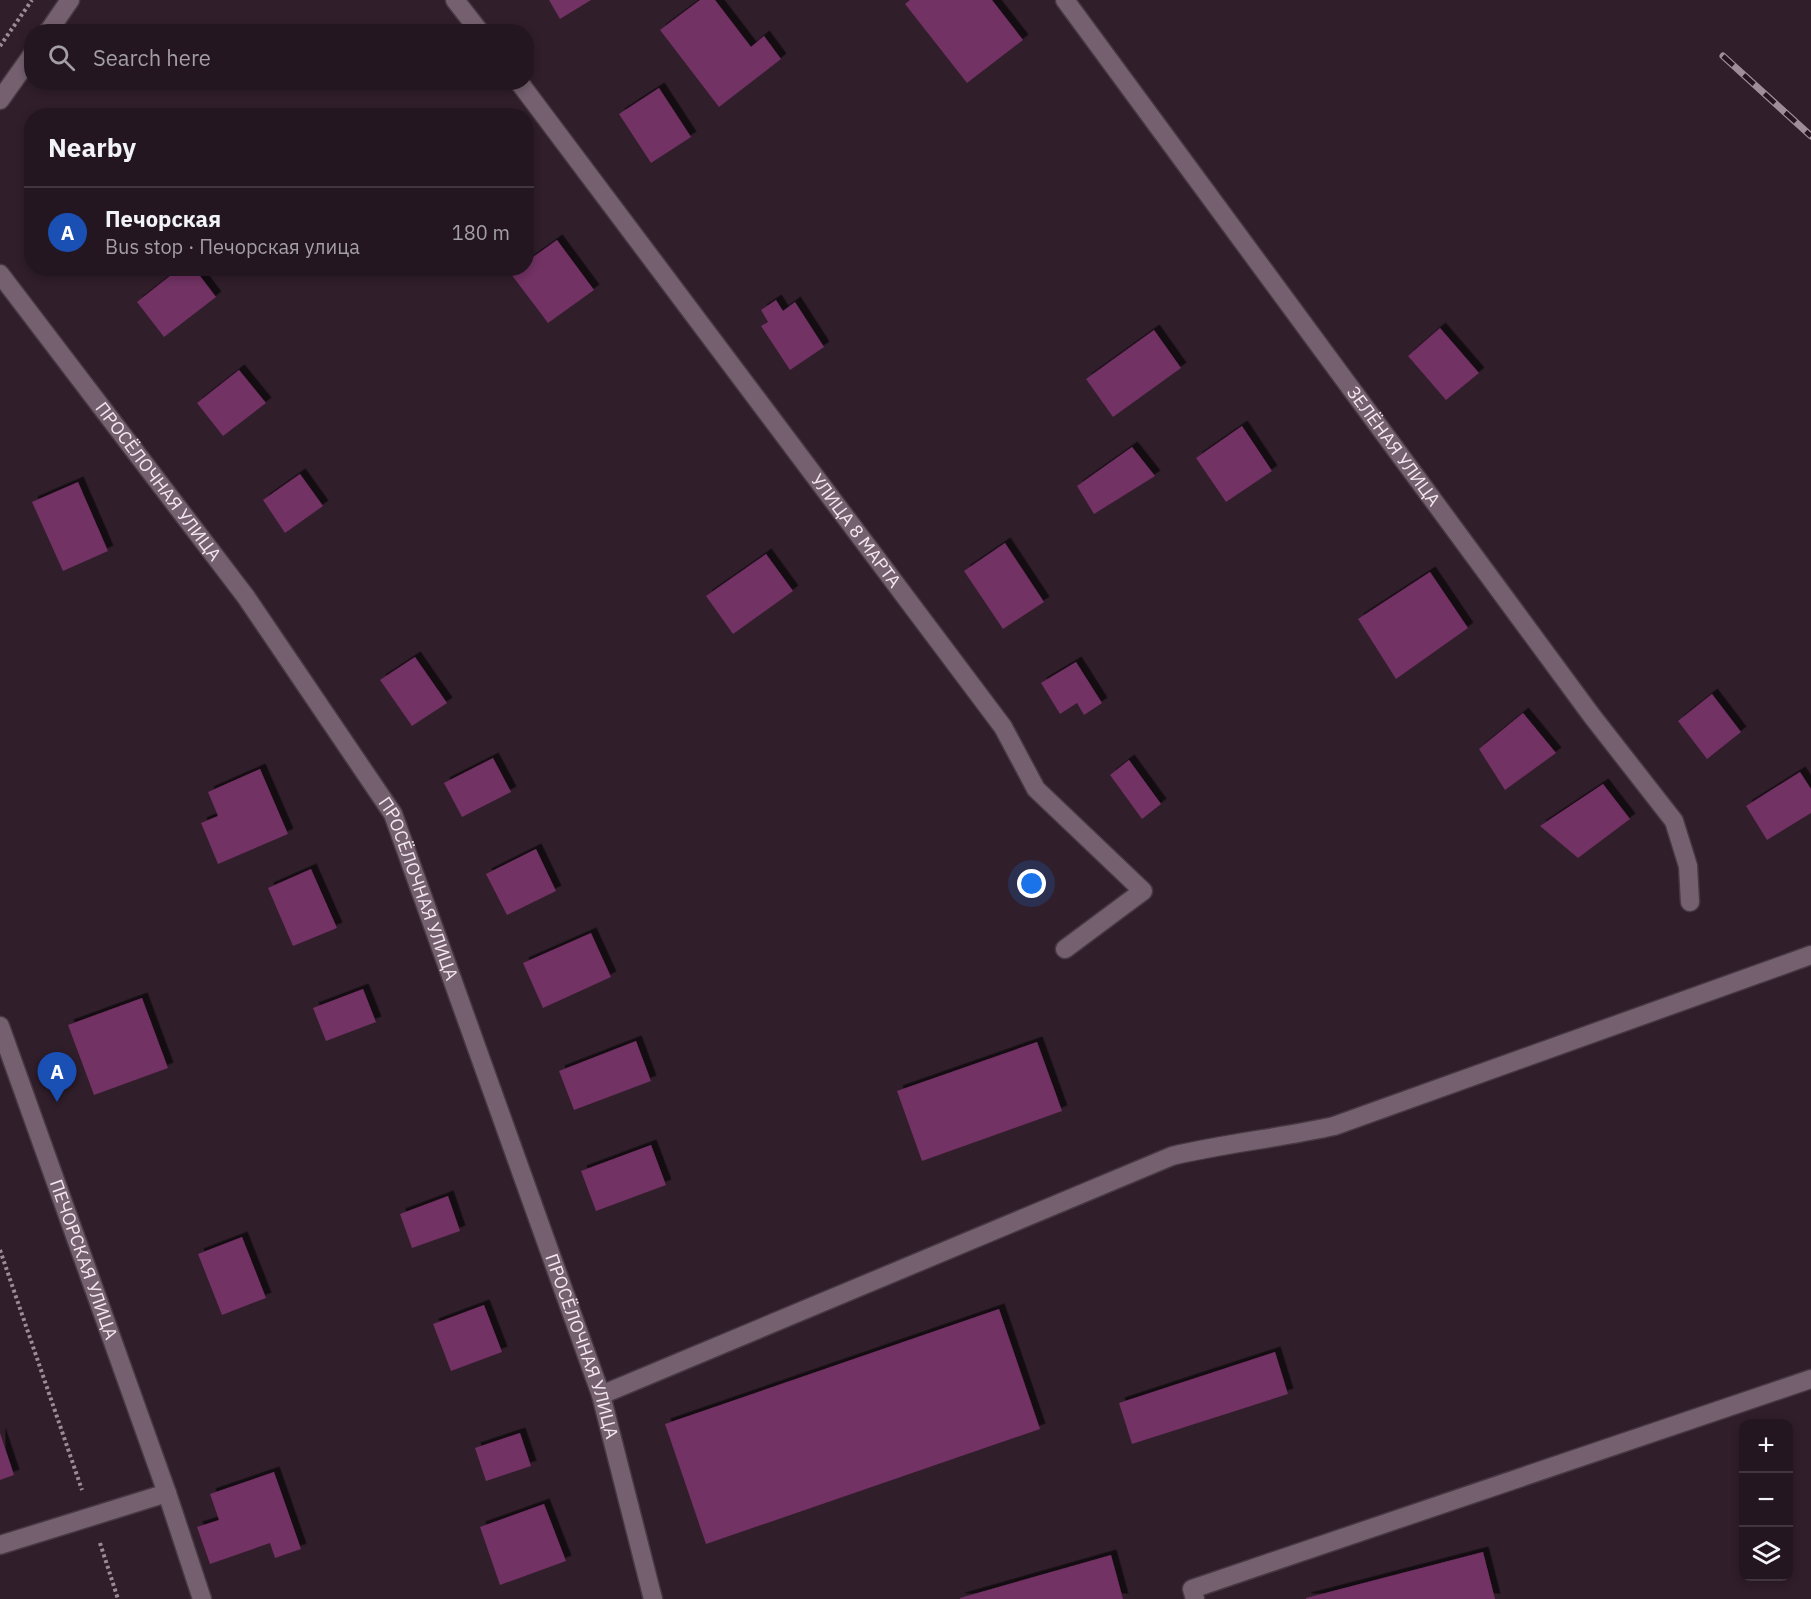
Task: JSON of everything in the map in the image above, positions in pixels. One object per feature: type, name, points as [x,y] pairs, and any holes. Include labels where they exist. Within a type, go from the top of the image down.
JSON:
[{"type":"street","points":[[54,24],[70,0]]},
{"type":"street","points":[[455,0],[474,24]]},
{"type":"street","name":"ЗЕЛЁНАЯ УЛИЦА","points":[[1065,0],[1592,716],[1674,821],[1688,866],[1690,902]]},
{"type":"street","points":[[0,100],[24,66]]},
{"type":"street","name":"УЛИЦА 8 МАРТА","points":[[525,90],[1003,727],[1036,789],[1143,891],[1065,949]]},
{"type":"street","name":"ПРОСЁЛОЧНАЯ УЛИЦА","points":[[0,274],[246,597],[393,814],[601,1395],[652,1599]]},
{"type":"street","points":[[601,1395],[1172,1156],[1221,1144],[1295,1135],[1334,1126],[1811,955]]},
{"type":"street","name":"ПЕЧОРСКАЯ УЛИЦА","points":[[0,1026],[167,1493],[202,1599]]},
{"type":"street","points":[[1195,1599],[1192,1589],[1811,1379]]},
{"type":"street","points":[[0,1545],[167,1493]]},
{"type":"path","points":[[0,46],[32,0]]},
{"type":"path","points":[[0,1250],[118,1599]]},
{"type":"building","points":[[549,0],[591,0],[560,19]]},
{"type":"building","points":[[700,0],[715,0],[751,47],[764,36],[781,59],[719,107],[660,30]]},
{"type":"building","points":[[910,0],[992,0],[1023,40],[967,83],[905,4]]},
{"type":"building","points":[[659,88],[691,137],[651,163],[619,114]]},
{"type":"building","points":[[557,240],[594,290],[548,323],[513,276],[534,276],[534,256]]},
{"type":"building","points":[[170,276],[200,276],[216,297],[164,337],[137,302]]},
{"type":"building","points":[[776,300],[783,311],[795,302],[824,347],[790,370],[761,326],[768,322],[761,310]]},
{"type":"building","points":[[1440,328],[1479,373],[1446,400],[1408,356]]},
{"type":"building","points":[[1154,330],[1181,368],[1113,417],[1086,379]]},
{"type":"building","points":[[239,370],[266,403],[223,436],[197,403]]},
{"type":"building","points":[[1242,426],[1272,471],[1226,502],[1196,458]]},
{"type":"building","points":[[1132,447],[1155,476],[1094,514],[1077,486]]},
{"type":"building","points":[[300,474],[323,506],[285,533],[263,500]]},
{"type":"building","points":[[78,482],[108,551],[63,571],[32,502]]},
{"type":"building","points":[[1005,543],[1044,602],[1003,629],[964,571]]},
{"type":"building","points":[[766,554],[793,591],[733,634],[706,596]]},
{"type":"building","points":[[1430,572],[1468,628],[1396,679],[1358,619]]},
{"type":"building","points":[[415,657],[447,703],[412,726],[380,680]]},
{"type":"building","points":[[1076,662],[1102,703],[1084,715],[1077,703],[1060,714],[1041,683]]},
{"type":"building","points":[[1712,694],[1741,732],[1707,759],[1678,721]]},
{"type":"building","points":[[1523,713],[1556,753],[1505,790],[1479,749]]},
{"type":"building","points":[[493,758],[511,792],[462,817],[444,783]]},
{"type":"building","points":[[1129,760],[1161,804],[1142,819],[1110,775]]},
{"type":"building","points":[[260,769],[288,834],[218,864],[201,823],[218,816],[208,792]]},
{"type":"building","points":[[1800,772],[1811,789],[1811,813],[1767,840],[1746,806]]},
{"type":"building","points":[[1603,784],[1630,819],[1578,858],[1540,826]]},
{"type":"building","points":[[536,849],[556,891],[507,915],[486,874]]},
{"type":"building","points":[[311,869],[337,928],[293,946],[268,888]]},
{"type":"building","points":[[591,933],[611,977],[543,1008],[523,963]]},
{"type":"building","points":[[363,989],[376,1022],[326,1041],[313,1008]]},
{"type":"building","points":[[142,998],[168,1068],[94,1095],[68,1025]]},
{"type":"building","points":[[636,1041],[651,1081],[574,1110],[559,1071]]},
{"type":"building","points":[[1037,1042],[1062,1111],[922,1161],[897,1091]]},
{"type":"building","points":[[651,1145],[666,1185],[596,1211],[581,1171]]},
{"type":"building","points":[[448,1196],[460,1231],[412,1248],[400,1214]]},
{"type":"building","points":[[242,1237],[266,1298],[222,1315],[198,1254]]},
{"type":"building","points":[[484,1305],[502,1352],[451,1371],[433,1324]]},
{"type":"building","points":[[999,1309],[1040,1429],[706,1544],[665,1424]]},
{"type":"building","points":[[1275,1352],[1288,1394],[1132,1444],[1119,1403]]},
{"type":"building","points":[[0,1433],[14,1475],[0,1480]]},
{"type":"building","points":[[520,1433],[531,1466],[486,1481],[475,1448]]},
{"type":"building","points":[[274,1472],[301,1549],[275,1558],[270,1543],[210,1564],[197,1527],[219,1520],[210,1494]]},
{"type":"building","points":[[544,1504],[566,1561],[500,1585],[480,1527]]},
{"type":"building","points":[[1483,1552],[1495,1599],[1306,1599],[1306,1598]]},
{"type":"building","points":[[1111,1555],[1123,1599],[960,1599],[960,1598]]},
{"type":"railway","points":[[1723,56],[1811,136]]},
{"type":"place","name":"Печорская","points":[[57,1102]]}]
